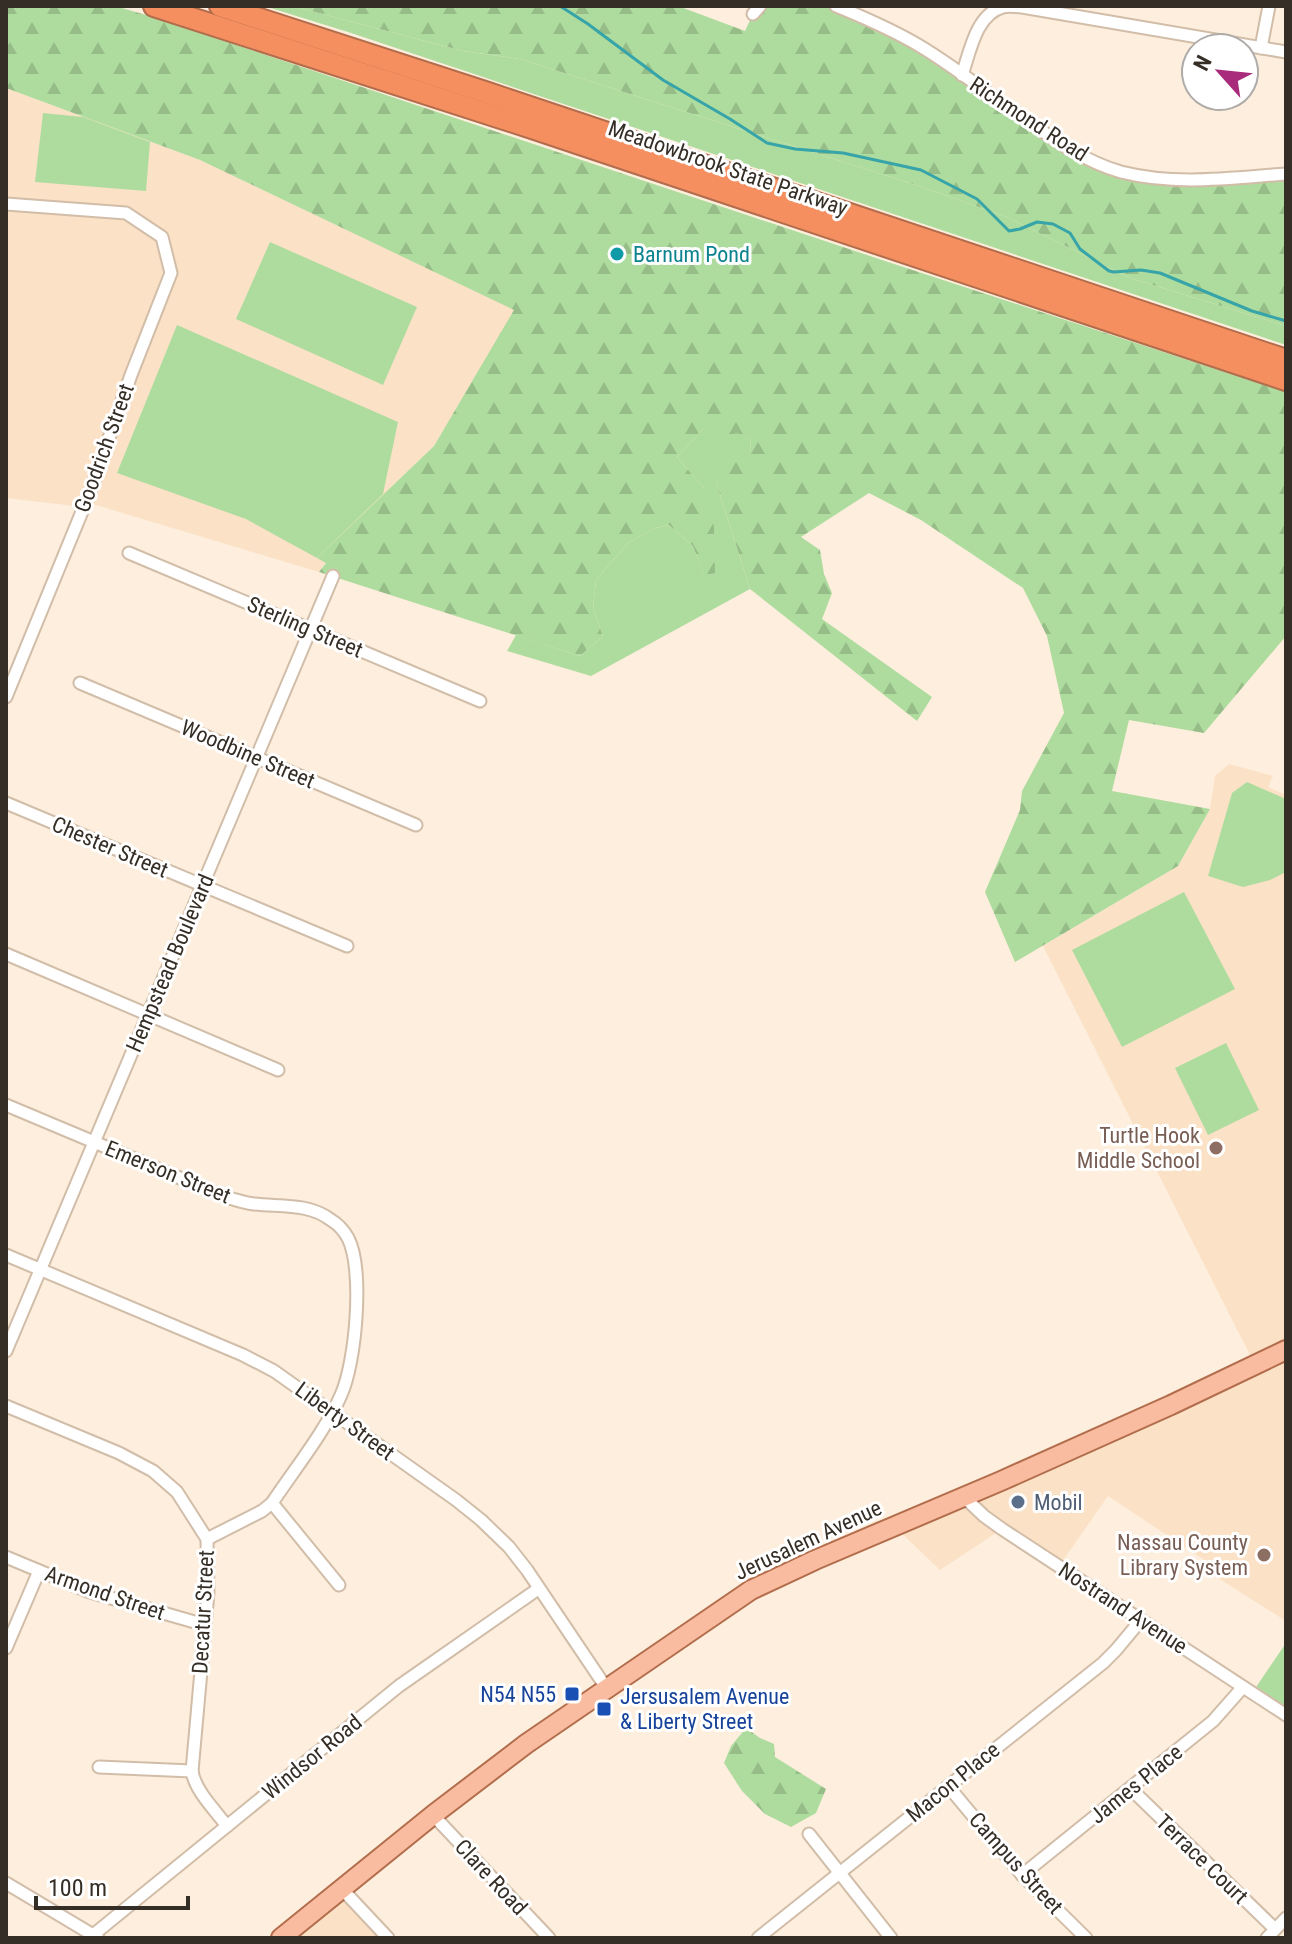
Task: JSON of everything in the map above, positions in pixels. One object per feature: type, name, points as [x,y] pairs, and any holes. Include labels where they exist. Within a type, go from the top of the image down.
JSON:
[{"type":"highway","name":"Meadowbrook State Parkway","points":[[154,6],[532,128],[1286,380]]},
{"type":"highway","name":"Meadowbrook State Parkway","points":[[220,6],[1286,360]]},
{"type":"main road","name":"Jerusalem Avenue","points":[[281,1938],[526,1744],[740,1597],[764,1583],[1185,1399],[1286,1350]]},
{"type":"street","name":"Richmond Road","points":[[836,6],[874,21],[917,44],[1064,146],[1090,160],[1120,171],[1158,179],[1194,181],[1286,174]]},
{"type":"street","points":[[962,75],[981,23],[992,11],[1010,6],[1286,52]]},
{"type":"street","points":[[1261,48],[1269,6]]},
{"type":"street","name":"Goodrich Street","points":[[6,204],[126,213],[162,237],[171,273],[90,492],[6,697]]},
{"type":"street","name":"Sterling Street","points":[[129,553],[480,701]]},
{"type":"street","name":"Hempstead Boulevard","points":[[6,1351],[333,576]]},
{"type":"street","name":"Woodbine Street","points":[[80,683],[416,825]]},
{"type":"street","name":"Chester Street","points":[[6,803],[347,946]]},
{"type":"street","points":[[6,954],[278,1070]]},
{"type":"street","name":"Emerson Street","points":[[6,1105],[225,1197],[252,1204],[312,1209],[330,1219],[348,1238],[355,1260],[355,1315],[352,1362],[343,1392],[272,1503],[207,1539]]},
{"type":"street","name":"Liberty Street","points":[[6,1255],[243,1355],[274,1371],[333,1412],[481,1520],[509,1547],[607,1689]]},
{"type":"street","name":"Decatur Street","points":[[6,1406],[119,1453],[153,1471],[177,1492],[207,1539],[208,1593],[192,1771]]},
{"type":"street","name":"Nostrand Avenue","points":[[964,1497],[1002,1529],[1286,1715]]},
{"type":"street","points":[[272,1503],[339,1585]]},
{"type":"street","name":"Armond Street","points":[[6,1557],[90,1592],[205,1625]]},
{"type":"street","points":[[6,1648],[39,1571]]},
{"type":"street","name":"Windsor Road","points":[[96,1936],[399,1686],[538,1589]]},
{"type":"street","name":"Macon Place","points":[[758,1938],[1103,1663],[1141,1620]]},
{"type":"street","name":"James Place","points":[[1022,1875],[1213,1721],[1243,1687]]},
{"type":"street","points":[[99,1767],[192,1771],[193,1779],[227,1826]]},
{"type":"street","name":"Campus Street","points":[[948,1786],[1022,1875],[1086,1938]]},
{"type":"street","name":"Terrace Court","points":[[1131,1789],[1271,1934]]},
{"type":"street","name":"Clare Road","points":[[433,1815],[549,1938]]},
{"type":"street","points":[[809,1834],[891,1938]]},
{"type":"street","points":[[6,1883],[96,1936]]},
{"type":"street","points":[[342,1889],[388,1938]]},
{"type":"street","points":[[1271,1934],[1286,1918]]},
{"type":"shaded area","points":[[6,88],[200,160],[515,310],[434,446],[318,557],[326,562],[319,572],[86,502],[83,507],[6,498]]},
{"type":"shaded area","name":"Turtle Hook Middle School","points":[[1229,764],[1273,776],[1268,787],[1286,795],[1286,1621],[1218,1578],[1221,1571],[1108,1496],[1059,1566],[1002,1529],[940,1570],[894,1526],[1255,1365],[1043,946],[1178,866],[1210,809],[1215,776]]},
{"type":"shaded area","points":[[342,1889],[382,1932],[375,1938],[281,1938]]},
{"type":"green space","points":[[6,6],[115,6],[146,15],[1286,392],[1286,636],[1204,733],[1129,720],[1112,791],[1210,809],[1178,866],[1015,962],[985,892],[1020,810],[1022,791],[1064,713],[1047,636],[1023,588],[921,520],[869,493],[801,537],[820,550],[824,574],[832,593],[822,619],[932,697],[917,721],[750,589],[716,482],[724,459],[751,452],[750,439],[736,433],[721,441],[703,429],[677,457],[704,488],[714,527],[715,573],[704,576],[693,546],[669,525],[655,528],[628,543],[596,580],[593,609],[603,636],[580,656],[319,572],[326,563],[317,558],[434,446],[514,310],[200,160],[6,88]]},
{"type":"green space","points":[[264,6],[292,6],[463,51],[520,59],[919,186],[1007,217],[1130,278],[1286,326],[1286,345],[348,32]]},
{"type":"green space","points":[[292,6],[678,6],[745,31],[760,6],[836,6],[874,21],[1090,160],[1158,179],[1286,174],[1286,326],[1130,278],[1007,217],[919,186],[520,59],[463,51]]},
{"type":"green space","points":[[43,113],[83,117],[150,142],[146,191],[35,182]]},
{"type":"green space","points":[[270,242],[417,307],[383,385],[236,319]]},
{"type":"green space","points":[[177,325],[398,422],[383,494],[317,558],[246,519],[117,473]]},
{"type":"green space","points":[[703,429],[736,432],[750,439],[751,452],[716,482],[750,589],[591,676],[507,651],[516,635],[580,656],[603,636],[593,609],[596,580],[628,543],[655,528],[669,525],[693,546],[704,575],[704,488],[677,457]]},
{"type":"green space","points":[[1247,782],[1286,799],[1286,872],[1243,887],[1208,876],[1232,793]]},
{"type":"green space","points":[[1184,892],[1235,989],[1122,1047],[1072,950]]},
{"type":"green space","points":[[1226,1043],[1259,1110],[1208,1135],[1175,1068]]},
{"type":"green space","points":[[1286,1643],[1286,1715],[1252,1693]]},
{"type":"green space","points":[[746,1728],[774,1744],[775,1757],[826,1789],[816,1813],[791,1827],[765,1814],[742,1791],[724,1763],[731,1746]]},
{"type":"waterway","points":[[560,6],[663,80],[767,143],[843,153],[921,170],[977,199],[1009,231],[1037,222],[1053,224],[1070,233],[1080,249],[1109,271],[1160,273],[1252,311],[1286,321]]},
{"type":"place","name":"Barnum Pond","points":[[617,254]]},
{"type":"place","name":"Turtle Hook Middle School","points":[[1216,1148]]},
{"type":"place","name":"Mobil","points":[[1018,1502]]},
{"type":"place","name":"Nassau County Library System","points":[[1264,1555]]},
{"type":"place","name":"N54 N55","points":[[572,1694]]},
{"type":"place","name":"Jersusalem Avenue & Liberty Street","points":[[604,1709]]}]
